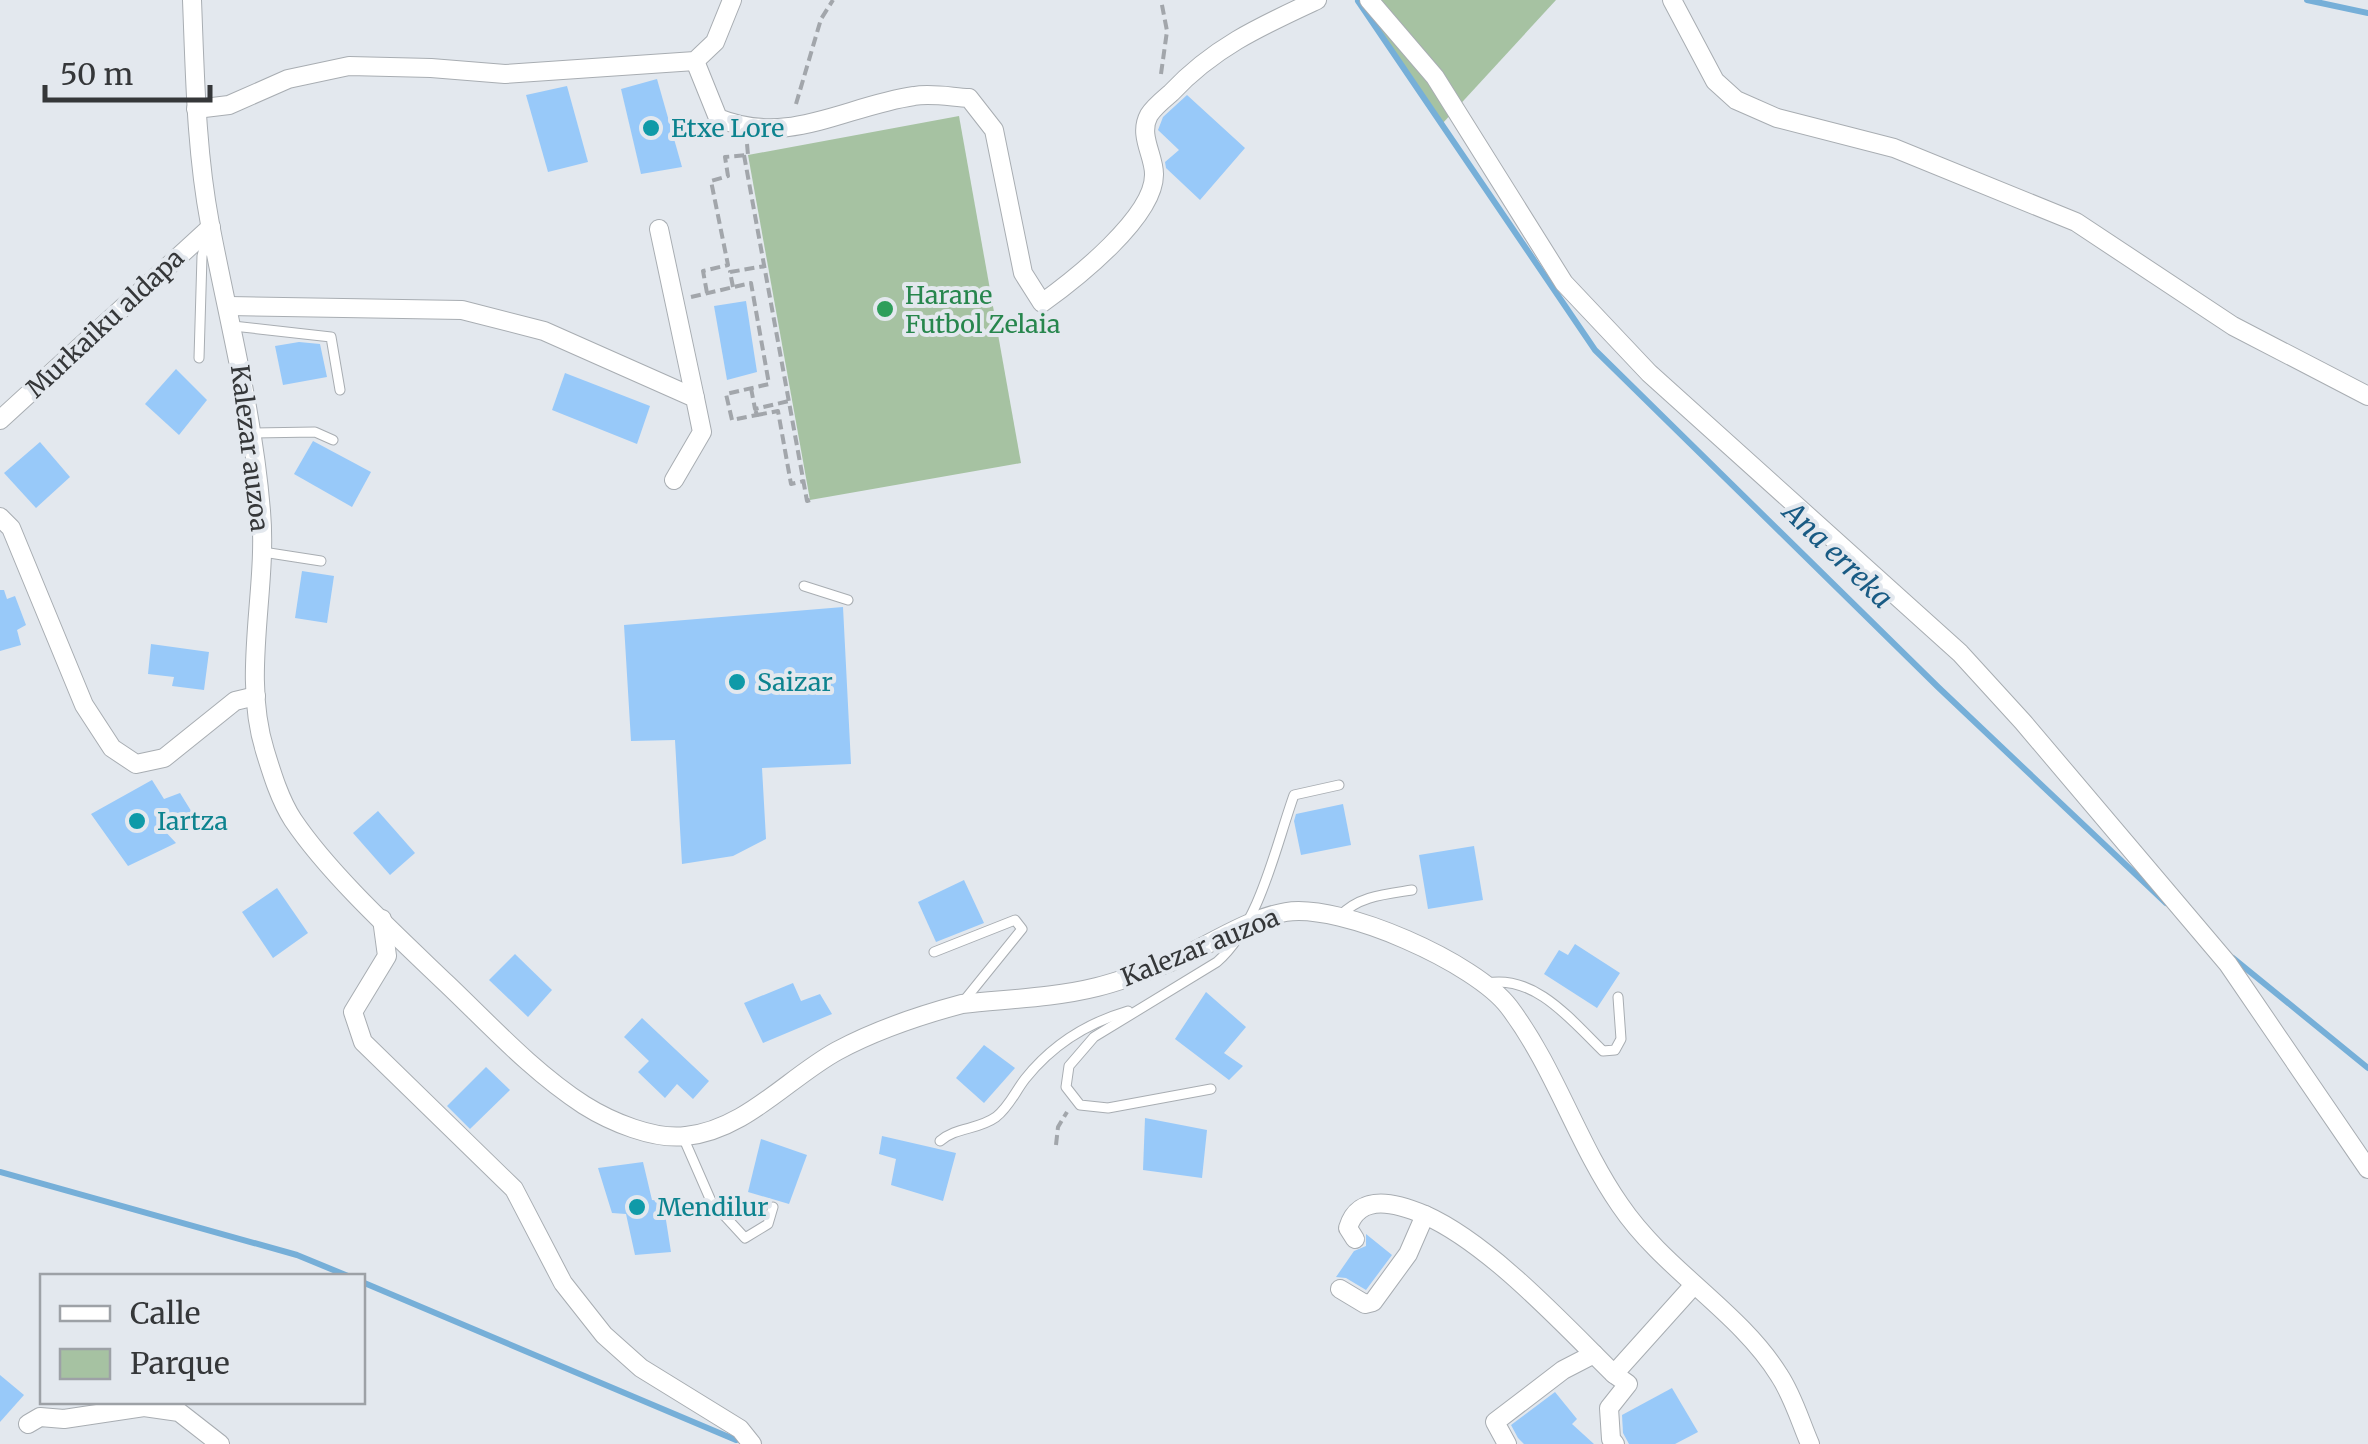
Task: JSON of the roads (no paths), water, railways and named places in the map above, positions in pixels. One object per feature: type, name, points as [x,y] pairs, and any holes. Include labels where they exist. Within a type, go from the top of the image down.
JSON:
[{"type":"street","name":"Kalezar auzoa","points":[[192,0],[196,109],[210,227],[234,326],[262,515],[256,696],[263,745],[290,815],[308,842],[533,1066],[588,1108],[653,1133],[684,1137],[726,1124],[842,1048],[962,1004],[1096,988],[1172,962],[1287,912],[1338,918],[1402,938],[1487,983],[1507,1005],[1529,1037],[1636,1230],[1764,1354],[1779,1374],[1810,1444]]},
{"type":"street","points":[[196,109],[230,105],[288,79],[349,66],[505,74],[695,61],[715,42],[732,0]]},
{"type":"street","points":[[695,61],[718,118],[744,128],[791,128],[916,96],[969,98],[994,130],[1023,273],[1042,303],[1075,280],[1137,218],[1154,176],[1145,140],[1148,116],[1191,71],[1244,33],[1318,0]]},
{"type":"street","points":[[1369,0],[1435,77],[1564,283],[1602,326],[1745,460],[1960,653],[2024,722],[2228,964],[2368,1169]]},
{"type":"street","points":[[1672,0],[1715,81],[1736,100],[1777,118],[1894,148],[2076,222],[2232,326],[2368,396]]},
{"type":"street","name":"Murkaiku aldapa","points":[[0,420],[210,227]]},
{"type":"street","points":[[659,229],[702,432],[674,480]]},
{"type":"street","points":[[229,306],[462,310],[544,331],[695,398]]},
{"type":"street","points":[[0,517],[11,528],[84,704],[112,748],[136,764],[164,758],[235,701],[256,696]]},
{"type":"street","points":[[382,919],[387,956],[353,1012],[364,1042],[514,1189],[562,1283],[604,1334],[654,1377],[740,1429],[752,1444]]},
{"type":"street","points":[[1355,1239],[1348,1228],[1352,1217],[1373,1202],[1401,1204],[1448,1225],[1556,1316],[1628,1384],[1609,1408],[1611,1440],[1615,1444]]},
{"type":"street","points":[[1340,1289],[1364,1304],[1372,1302],[1408,1254],[1426,1215]]},
{"type":"street","points":[[1614,1374],[1693,1286]]},
{"type":"street","points":[[1507,1444],[1494,1422],[1563,1370],[1594,1354]]},
{"type":"street","points":[[28,1424],[40,1418],[64,1419],[144,1407],[180,1412],[220,1444]]},
{"type":"lane","points":[[199,358],[202,256],[210,227]]},
{"type":"lane","points":[[234,326],[331,338],[340,390]]},
{"type":"lane","points":[[252,434],[315,432],[333,440]]},
{"type":"lane","points":[[263,552],[321,562]]},
{"type":"lane","points":[[804,586],[848,600]]},
{"type":"lane","points":[[1211,1088],[1108,1108],[1080,1106],[1066,1087],[1069,1066],[1094,1037],[1217,962],[1233,947],[1262,892],[1294,794],[1339,785]]},
{"type":"lane","points":[[1338,918],[1348,908],[1370,898],[1412,890]]},
{"type":"lane","points":[[934,952],[1015,920],[1022,929],[962,1004]]},
{"type":"lane","points":[[1487,983],[1518,983],[1557,1006],[1603,1051],[1615,1050],[1621,1039],[1618,998]]},
{"type":"lane","points":[[940,1142],[947,1135],[988,1122],[1002,1113],[1025,1079],[1076,1032],[1136,1009]]},
{"type":"lane","points":[[684,1137],[711,1201],[744,1238],[768,1224],[773,1207]]},
{"type":"waterway","points":[[2307,0],[2368,13]]},
{"type":"waterway","name":"Ana erreka","points":[[1358,1],[1595,350],[1938,687],[2166,903]]},
{"type":"waterway","name":"Ana erreka","points":[[2233,958],[2368,1068]]},
{"type":"waterway","points":[[0,1172],[297,1255],[343,1274]]},
{"type":"waterway","points":[[365,1283],[736,1440]]},
{"type":"place","name":"Etxe Lore","points":[[651,128]]},
{"type":"place","name":"Harane Futbol Zelaia","points":[[885,309]]},
{"type":"place","name":"Saizar","points":[[737,682]]},
{"type":"place","name":"Iartza","points":[[137,821]]},
{"type":"place","name":"Mendilur","points":[[637,1207]]}]
